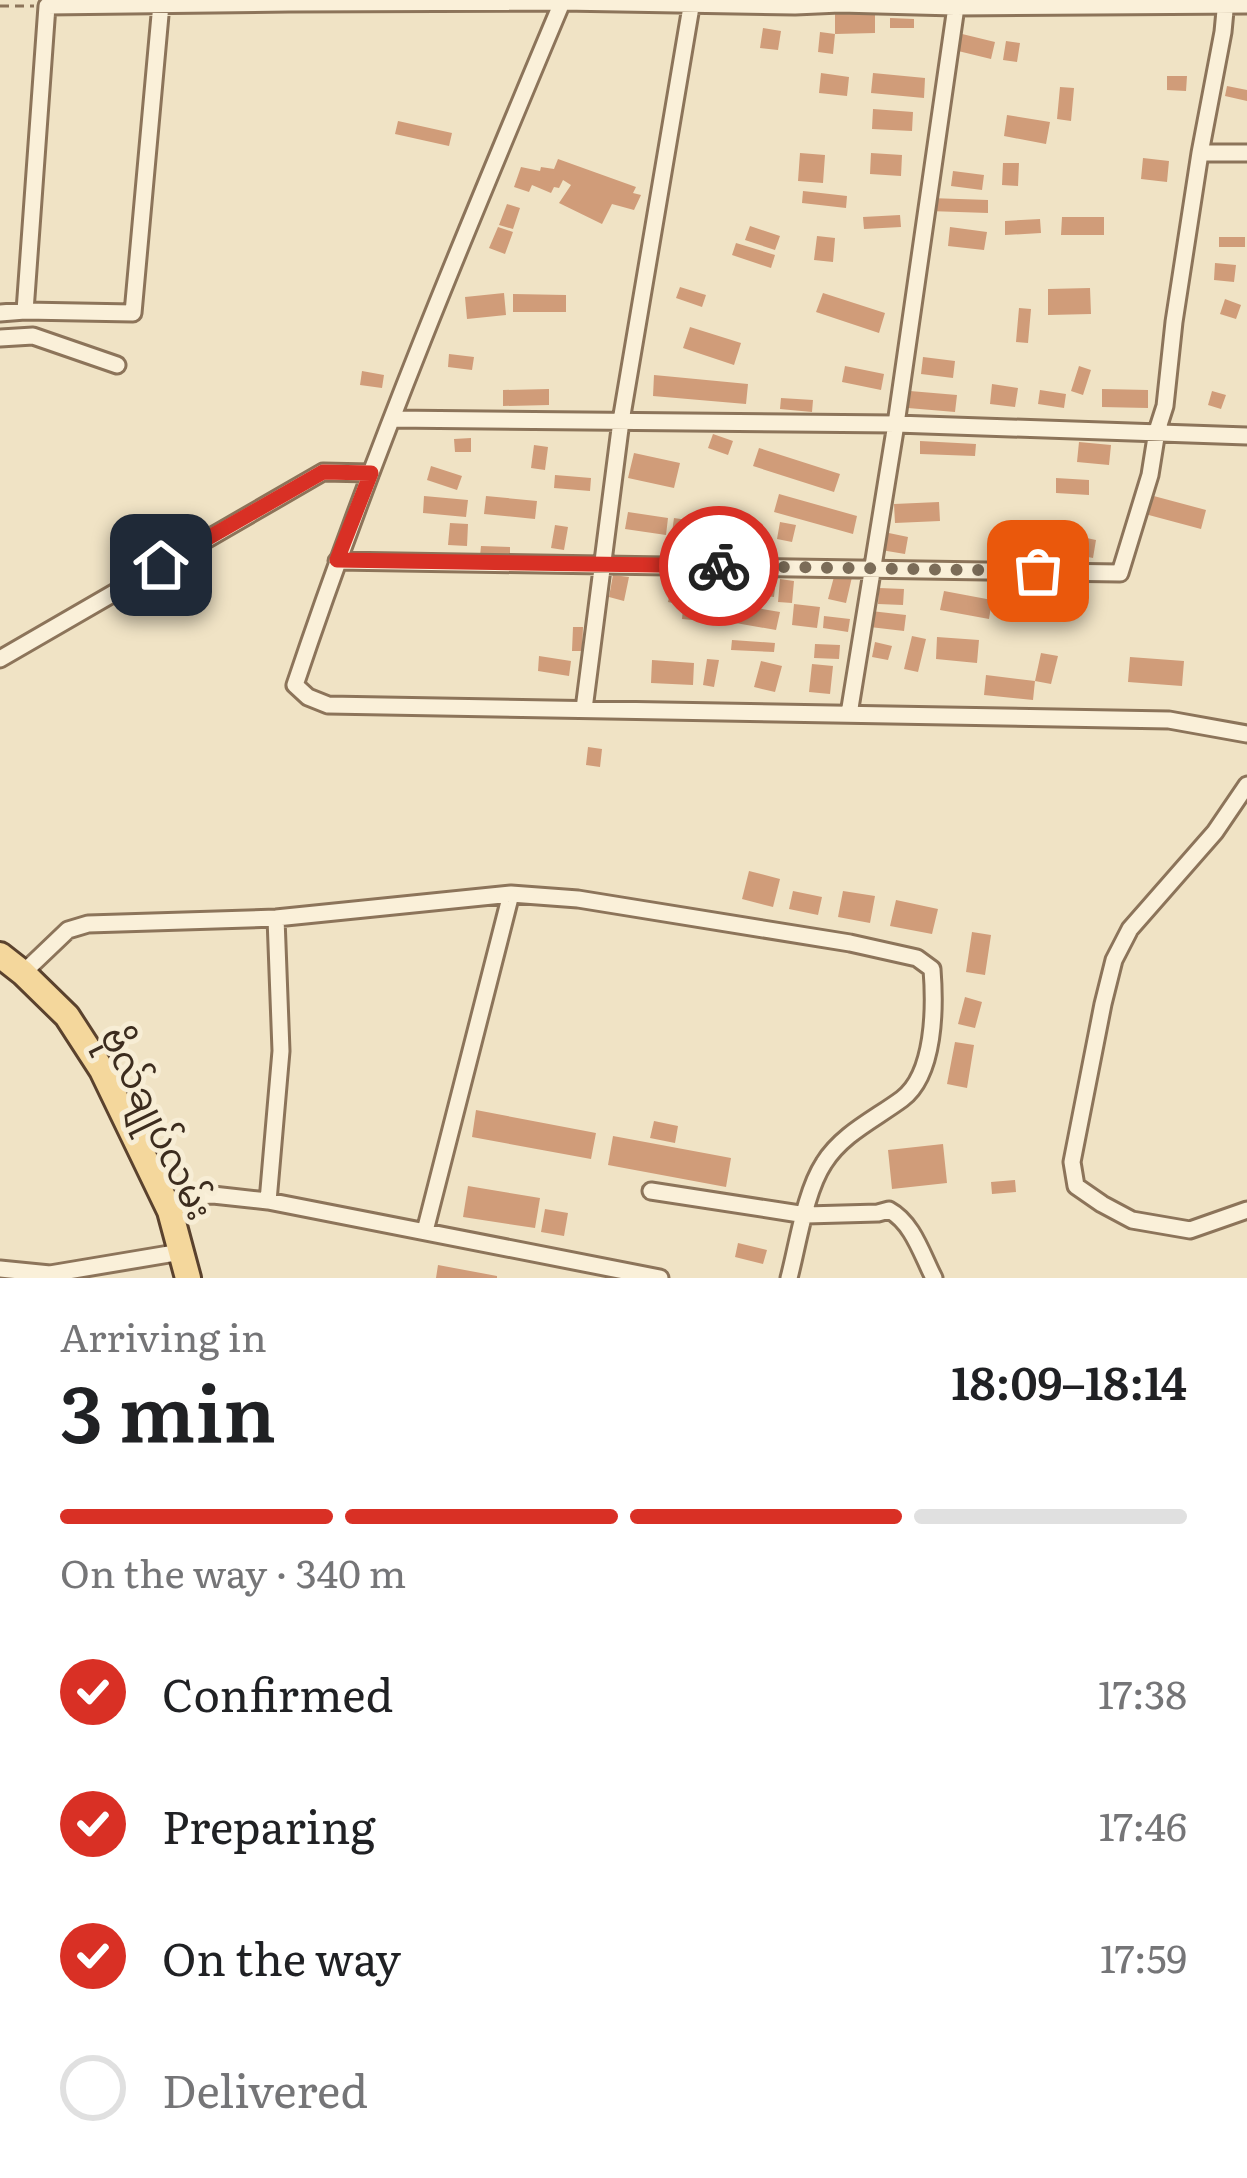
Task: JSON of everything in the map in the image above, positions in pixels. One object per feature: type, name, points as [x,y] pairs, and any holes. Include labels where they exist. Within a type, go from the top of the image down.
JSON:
[{"type":"main road","name":"ဗိုလ်ချုပ်လမ်း","points":[[0,955],[67,1016],[102,1070],[170,1211],[188,1278]]},
{"type":"street","points":[[563,1],[445,281],[337,560],[295,685],[328,705],[1169,720],[1247,734]]},
{"type":"street","points":[[25,311],[47,6],[563,1],[1247,4]]},
{"type":"street","points":[[584,709],[621,422],[692,3]]},
{"type":"street","points":[[849,714],[956,3]]},
{"type":"street","points":[[337,560],[1120,573],[1165,406],[1174,322],[1226,3]]},
{"type":"street","points":[[0,313],[134,313],[161,4]]},
{"type":"street","points":[[1200,153],[1247,153]]},
{"type":"street","points":[[0,338],[33,336],[117,365]]},
{"type":"street","points":[[392,419],[896,424],[1247,436]]},
{"type":"street","points":[[0,659],[323,472],[371,473]]},
{"type":"street","points":[[1247,785],[1215,832],[1130,929],[1114,959],[1072,1162],[1076,1186],[1132,1220],[1190,1230],[1247,1210]]},
{"type":"street","points":[[425,1231],[511,894]]},
{"type":"street","points":[[23,973],[68,931],[88,924],[276,918],[511,894],[578,899],[917,958],[932,969],[934,992],[931,1036],[920,1079],[905,1097],[869,1119],[826,1158],[816,1177],[789,1278]]},
{"type":"street","points":[[268,1201],[281,1051],[276,918]]},
{"type":"street","points":[[651,1191],[806,1216],[889,1210],[909,1228],[934,1278]]},
{"type":"street","points":[[170,1211],[197,1196],[268,1201],[660,1278]]},
{"type":"street","points":[[0,1269],[50,1274],[181,1252]]},
{"type":"path","points":[[0,6],[47,6]]},
{"type":"building","points":[[875,13],[875,33],[835,34],[835,14]]},
{"type":"building","points":[[890,18],[914,19],[914,28],[890,28]]},
{"type":"building","points":[[763,28],[781,31],[778,50],[760,48]]},
{"type":"building","points":[[820,32],[835,34],[833,54],[818,52]]},
{"type":"building","points":[[958,33],[995,42],[991,59],[954,50]]},
{"type":"building","points":[[1006,41],[1020,43],[1017,62],[1003,60]]},
{"type":"building","points":[[821,73],[849,77],[847,96],[819,93]]},
{"type":"building","points":[[873,73],[925,78],[924,98],[871,93]]},
{"type":"building","points":[[1167,76],[1187,76],[1186,91],[1167,90]]},
{"type":"building","points":[[1227,86],[1247,90],[1247,101],[1225,96]]},
{"type":"building","points":[[1060,87],[1074,88],[1071,121],[1057,119]]},
{"type":"building","points":[[873,109],[913,112],[912,131],[872,129]]},
{"type":"building","points":[[1007,115],[1050,122],[1046,144],[1004,136]]},
{"type":"building","points":[[398,121],[452,133],[449,146],[395,134]]},
{"type":"building","points":[[800,153],[825,155],[823,183],[798,181]]},
{"type":"building","points":[[871,153],[902,155],[901,176],[870,174]]},
{"type":"building","points":[[1143,158],[1169,161],[1167,182],[1141,179]]},
{"type":"building","points":[[558,159],[636,187],[633,193],[641,195],[634,210],[612,204],[602,224],[559,203],[571,185],[563,180],[551,193],[532,185],[529,192],[514,187],[521,167],[554,169]]},
{"type":"building","points":[[1003,163],[1019,163],[1018,186],[1002,185]]},
{"type":"building","points":[[953,171],[984,175],[982,190],[951,186]]},
{"type":"building","points":[[803,191],[847,196],[846,208],[802,203]]},
{"type":"building","points":[[930,198],[988,200],[988,213],[929,211]]},
{"type":"building","points":[[507,204],[520,208],[513,229],[499,225]]},
{"type":"building","points":[[900,215],[901,227],[864,229],[863,217]]},
{"type":"building","points":[[1062,217],[1104,217],[1104,235],[1061,235]]},
{"type":"building","points":[[1040,219],[1041,233],[1005,235],[1005,221]]},
{"type":"building","points":[[750,226],[780,236],[775,250],[745,240]]},
{"type":"building","points":[[498,227],[513,232],[505,254],[489,248]]},
{"type":"building","points":[[950,227],[987,232],[984,250],[948,246]]},
{"type":"building","points":[[817,236],[835,238],[833,262],[814,260]]},
{"type":"building","points":[[1219,237],[1245,237],[1245,247],[1219,247]]},
{"type":"building","points":[[736,243],[775,255],[771,268],[732,255]]},
{"type":"building","points":[[1215,263],[1236,265],[1234,282],[1214,280]]},
{"type":"building","points":[[680,287],[706,295],[702,307],[676,298]]},
{"type":"building","points":[[1090,288],[1091,314],[1048,315],[1048,289]]},
{"type":"building","points":[[504,293],[506,315],[467,319],[465,297]]},
{"type":"building","points":[[823,293],[885,313],[879,333],[816,312]]},
{"type":"building","points":[[513,294],[566,295],[566,312],[513,312]]},
{"type":"building","points":[[1225,299],[1241,305],[1236,319],[1220,314]]},
{"type":"building","points":[[1019,308],[1031,309],[1028,343],[1016,342]]},
{"type":"building","points":[[690,327],[741,343],[734,365],[683,348]]},
{"type":"building","points":[[449,354],[474,357],[472,370],[448,367]]},
{"type":"building","points":[[923,357],[955,361],[953,378],[921,374]]},
{"type":"building","points":[[845,366],[884,374],[881,390],[842,382]]},
{"type":"building","points":[[1079,366],[1091,370],[1083,395],[1071,391]]},
{"type":"building","points":[[362,371],[384,375],[382,388],[360,385]]},
{"type":"building","points":[[654,375],[748,384],[746,404],[653,396]]},
{"type":"building","points":[[992,384],[1018,388],[1015,407],[990,404]]},
{"type":"building","points":[[549,389],[549,405],[503,406],[503,390]]},
{"type":"building","points":[[1102,389],[1148,390],[1148,408],[1102,407]]},
{"type":"building","points":[[1040,390],[1066,394],[1064,408],[1038,404]]},
{"type":"building","points":[[910,391],[957,395],[955,412],[908,408]]},
{"type":"building","points":[[1212,391],[1226,395],[1221,409],[1208,405]]},
{"type":"building","points":[[781,398],[813,400],[812,412],[780,409]]},
{"type":"building","points":[[713,434],[733,441],[728,455],[708,448]]},
{"type":"building","points":[[471,438],[471,452],[455,452],[454,439]]},
{"type":"building","points":[[920,441],[976,444],[975,456],[920,454]]},
{"type":"building","points":[[1079,442],[1111,445],[1109,465],[1077,462]]},
{"type":"building","points":[[534,445],[548,447],[545,470],[531,468]]},
{"type":"building","points":[[759,448],[840,474],[834,492],[753,466]]},
{"type":"building","points":[[634,453],[680,463],[674,488],[628,478]]},
{"type":"building","points":[[431,466],[462,476],[457,490],[427,480]]},
{"type":"building","points":[[555,475],[591,478],[590,491],[554,488]]},
{"type":"building","points":[[1056,478],[1089,480],[1089,495],[1056,493]]},
{"type":"building","points":[[779,494],[857,516],[853,534],[774,512]]},
{"type":"building","points":[[1150,495],[1206,510],[1201,529],[1145,514]]},
{"type":"building","points":[[424,496],[468,500],[466,517],[423,513]]},
{"type":"building","points":[[486,496],[537,501],[535,519],[484,514]]},
{"type":"building","points":[[939,502],[940,521],[895,523],[894,504]]},
{"type":"building","points":[[628,512],[668,518],[666,535],[625,529]]},
{"type":"building","points":[[674,518],[714,524],[711,545],[671,539]]},
{"type":"building","points":[[720,521],[741,524],[737,549],[716,546]]},
{"type":"building","points":[[780,522],[796,525],[792,542],[777,539]]},
{"type":"building","points":[[450,523],[468,524],[467,546],[448,545]]},
{"type":"building","points":[[555,525],[568,527],[564,550],[551,548]]},
{"type":"building","points":[[1044,529],[1096,540],[1093,558],[1040,547]]},
{"type":"building","points":[[884,532],[908,537],[905,554],[881,550]]},
{"type":"building","points":[[481,546],[510,547],[510,557],[480,556]]},
{"type":"building","points":[[835,573],[852,577],[846,603],[828,599]]},
{"type":"building","points":[[613,575],[629,577],[624,601],[609,597]]},
{"type":"building","points":[[738,575],[776,579],[774,597],[735,592]]},
{"type":"building","points":[[1036,578],[1089,580],[1088,597],[1035,596]]},
{"type":"building","points":[[780,579],[794,581],[792,603],[778,602]]},
{"type":"building","points":[[672,584],[686,588],[682,605],[668,602]]},
{"type":"building","points":[[879,588],[904,589],[903,605],[878,604]]},
{"type":"building","points":[[944,591],[992,600],[989,619],[940,610]]},
{"type":"building","points":[[733,604],[780,612],[776,630],[730,622]]},
{"type":"building","points":[[794,604],[820,607],[817,628],[792,625]]},
{"type":"building","points":[[683,608],[714,611],[713,622],[682,619]]},
{"type":"building","points":[[871,611],[906,615],[904,631],[870,627]]},
{"type":"building","points":[[824,616],[850,619],[848,632],[823,628]]},
{"type":"building","points":[[573,627],[583,627],[582,651],[572,651]]},
{"type":"building","points":[[912,636],[926,639],[918,672],[904,669]]},
{"type":"building","points":[[937,637],[979,640],[977,663],[936,659]]},
{"type":"building","points":[[732,640],[775,643],[774,652],[731,650]]},
{"type":"building","points":[[875,642],[892,646],[888,660],[872,657]]},
{"type":"building","points":[[815,644],[840,645],[839,659],[814,658]]},
{"type":"building","points":[[1041,653],[1058,656],[1051,684],[1035,681]]},
{"type":"building","points":[[539,656],[571,661],[569,676],[538,671]]},
{"type":"building","points":[[1130,657],[1184,661],[1182,686],[1128,682]]},
{"type":"building","points":[[707,659],[719,660],[714,687],[703,685]]},
{"type":"building","points":[[652,660],[694,663],[693,685],[651,683]]},
{"type":"building","points":[[761,661],[782,666],[775,692],[754,687]]},
{"type":"building","points":[[812,664],[833,666],[830,694],[809,692]]},
{"type":"building","points":[[986,675],[1035,681],[1033,700],[984,695]]},
{"type":"building","points":[[588,747],[602,749],[600,767],[586,765]]},
{"type":"building","points":[[749,871],[780,879],[773,907],[742,899]]},
{"type":"building","points":[[793,891],[822,897],[818,915],[789,909]]},
{"type":"building","points":[[843,891],[875,896],[870,923],[838,917]]},
{"type":"building","points":[[896,900],[938,909],[932,934],[890,926]]},
{"type":"building","points":[[972,932],[991,935],[985,975],[966,972]]},
{"type":"building","points":[[965,997],[982,1002],[975,1028],[958,1024]]},
{"type":"building","points":[[955,1042],[974,1045],[967,1088],[947,1084]]},
{"type":"building","points":[[476,1110],[596,1133],[591,1159],[472,1137]]},
{"type":"building","points":[[654,1121],[678,1126],[675,1143],[650,1138]]},
{"type":"building","points":[[613,1136],[731,1158],[726,1187],[608,1165]]},
{"type":"building","points":[[943,1144],[947,1183],[892,1189],[888,1150]]},
{"type":"building","points":[[1015,1180],[1016,1192],[992,1194],[991,1182]]},
{"type":"building","points":[[468,1186],[540,1198],[535,1228],[463,1217]]},
{"type":"building","points":[[545,1209],[568,1213],[564,1236],[541,1232]]},
{"type":"building","points":[[738,1243],[767,1250],[763,1264],[735,1257]]},
{"type":"building","points":[[438,1265],[497,1276],[497,1278],[436,1278]]},
{"type":"way so far","points":[[719,566],[1038,571]]},
{"type":"route","points":[[161,565],[323,472],[342,472],[371,473],[337,560],[719,566]]}]
